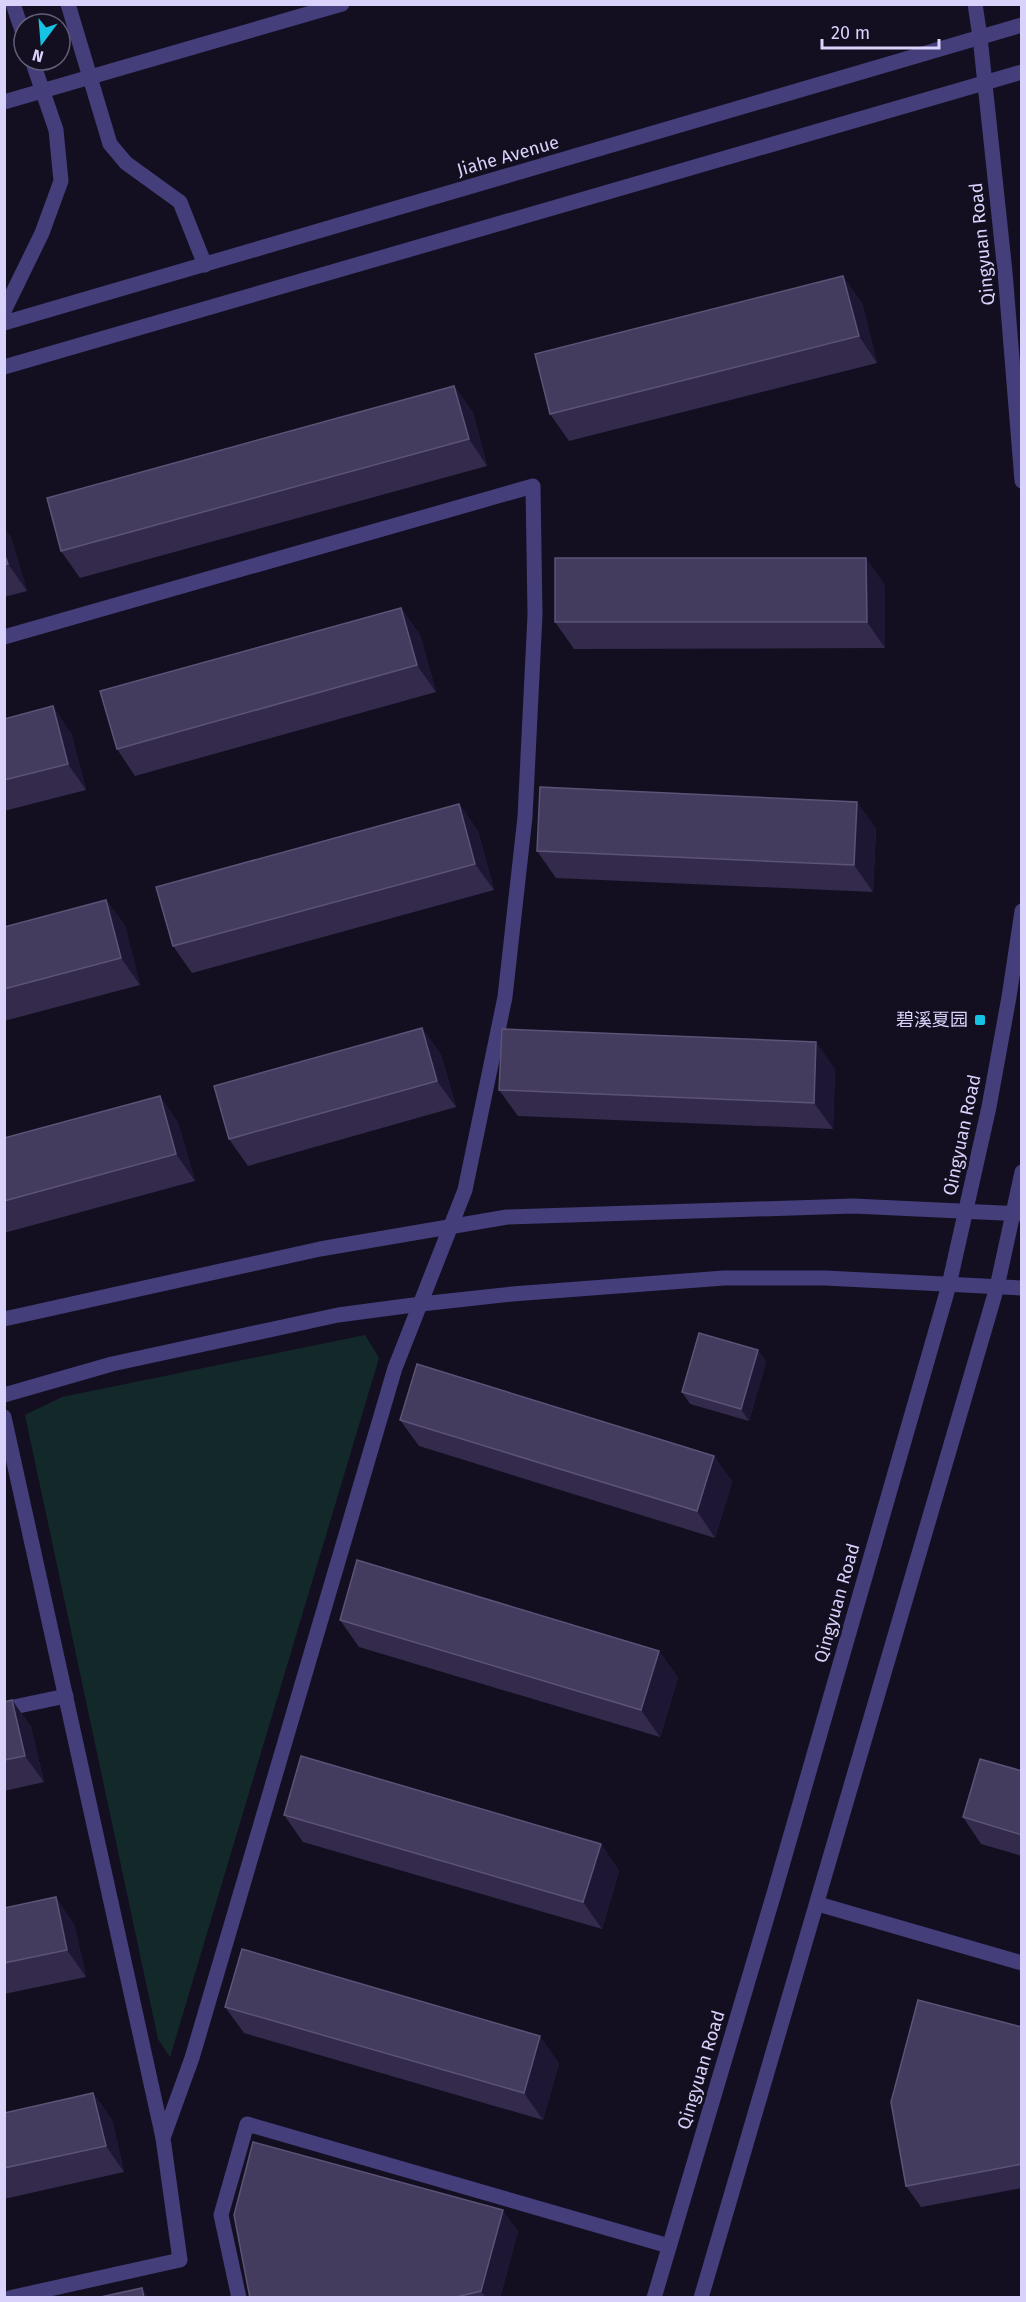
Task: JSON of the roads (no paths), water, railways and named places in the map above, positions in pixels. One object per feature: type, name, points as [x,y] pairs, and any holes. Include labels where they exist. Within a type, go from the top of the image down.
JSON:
[{"type":"street","points":[[68,4],[110,144],[126,163],[180,202],[205,265]]},
{"type":"street","points":[[4,102],[342,4]]},
{"type":"street","name":"Qingyuan Road","points":[[975,4],[1005,272],[1022,481]]},
{"type":"street","name":"Jiahe Avenue","points":[[4,323],[1022,26]]},
{"type":"street","points":[[4,311],[42,233],[61,181],[56,130],[36,72]]},
{"type":"street","points":[[4,367],[1022,72]]},
{"type":"street","points":[[4,637],[533,486],[535,615],[525,817],[505,997],[465,1190],[395,1368],[195,2047],[163,2138]]},
{"type":"street","name":"Qingyuan Road","points":[[654,2298],[775,1890],[949,1284],[989,1107],[1022,911]]},
{"type":"street","points":[[701,2298],[997,1287],[1017,1214],[1022,1172]]},
{"type":"street","points":[[4,1319],[320,1249],[507,1217],[829,1207],[1017,1214]]},
{"type":"street","points":[[4,1395],[112,1364],[338,1316],[512,1294],[724,1278],[825,1278],[1022,1288]]},
{"type":"street","points":[[4,1417],[163,2138],[180,2260],[9,2298]]},
{"type":"street","points":[[4,1709],[66,1696]]},
{"type":"street","points":[[818,1904],[1022,1963]]},
{"type":"street","points":[[239,2298],[221,2215],[247,2124],[669,2246]]},
{"type":"place","name":"碧溪夏园","points":[[980,1020]]}]
